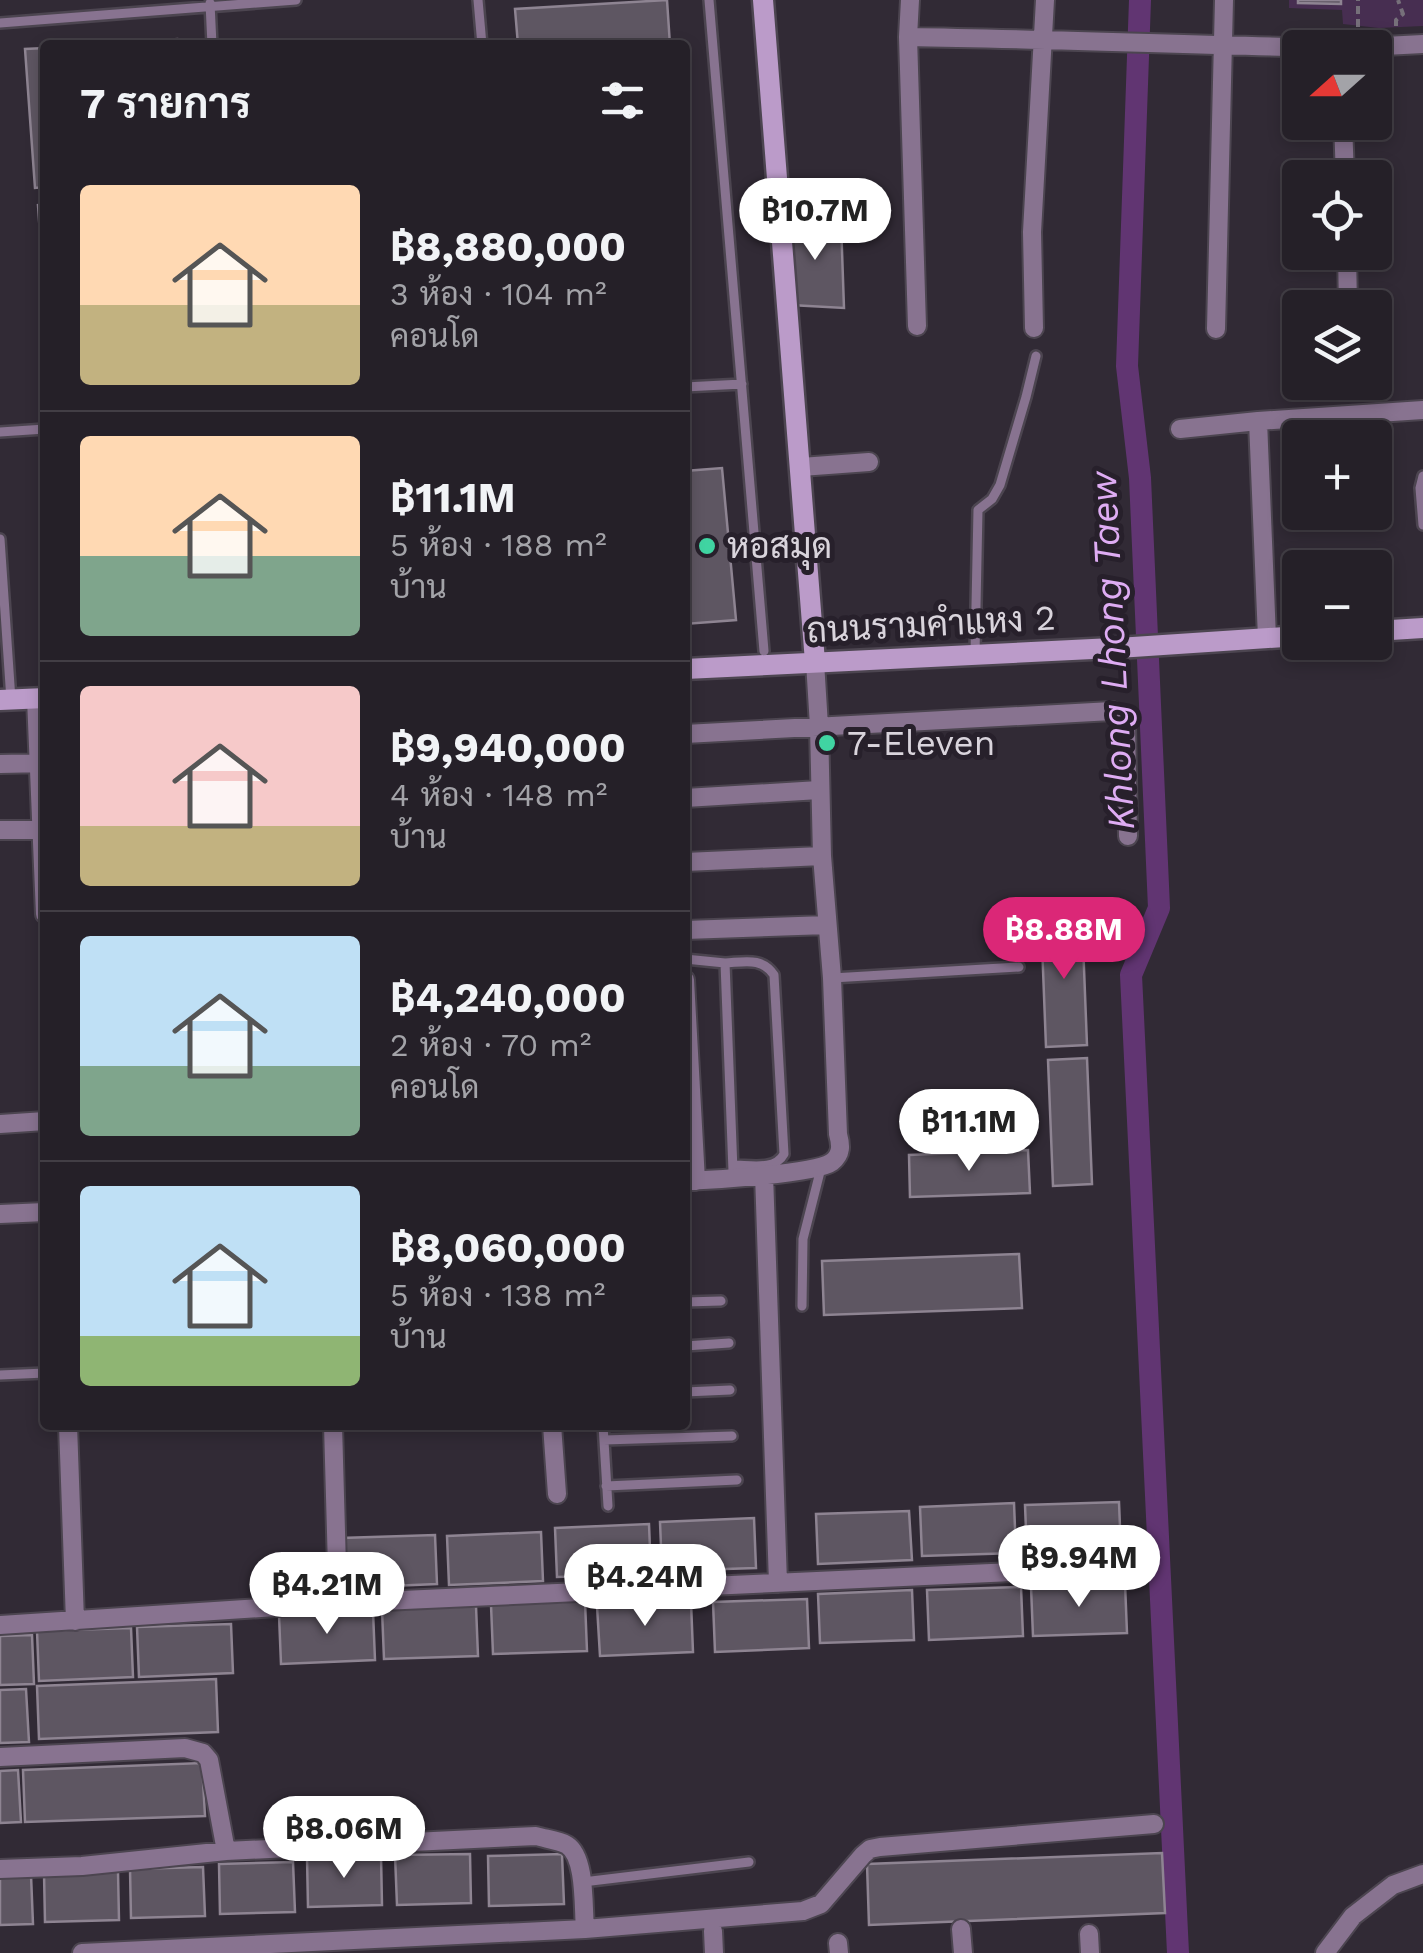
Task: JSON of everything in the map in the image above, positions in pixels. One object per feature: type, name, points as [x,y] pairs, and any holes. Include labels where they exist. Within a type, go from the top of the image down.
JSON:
[{"type":"main road","points":[[763,0],[815,662]]},
{"type":"main road","points":[[1392,630],[1423,628]]},
{"type":"main road","name":"ถนนรามคำแหง 2","points":[[690,668],[765,658],[815,662],[1282,637]]},
{"type":"main road","points":[[6,700],[40,698]]},
{"type":"street","points":[[910,0],[917,326]]},
{"type":"street","points":[[1034,328],[1032,232],[1044,0]]},
{"type":"street","points":[[1216,328],[1224,0]]},
{"type":"street","points":[[908,36],[1282,47]]},
{"type":"street","points":[[1392,45],[1423,44]]},
{"type":"street","points":[[1180,429],[1423,410]]},
{"type":"street","points":[[1258,421],[1267,638]]},
{"type":"street","points":[[801,467],[869,462]]},
{"type":"street","points":[[690,1181],[733,1172],[764,1174],[821,1168],[836,1159],[842,1147],[838,1134],[822,856],[815,662]]},
{"type":"street","points":[[690,734],[1112,711],[1122,715],[1126,724],[1128,836]]},
{"type":"street","points":[[0,764],[40,763]]},
{"type":"street","points":[[690,798],[819,790]]},
{"type":"street","points":[[0,830],[40,830]]},
{"type":"street","points":[[690,862],[822,856]]},
{"type":"street","points":[[690,930],[827,925]]},
{"type":"street","points":[[0,1124],[40,1122]]},
{"type":"street","points":[[764,1174],[778,1583]]},
{"type":"street","points":[[0,1214],[40,1212]]},
{"type":"street","points":[[68,1430],[75,1621]]},
{"type":"street","points":[[333,1430],[338,1603]]},
{"type":"street","points":[[552,1430],[557,1494]]},
{"type":"street","points":[[0,1625],[338,1603],[1124,1567]]},
{"type":"street","points":[[0,1757],[184,1748],[204,1753],[209,1760],[226,1852]]},
{"type":"street","points":[[82,1953],[585,1929],[812,1909],[821,1904],[863,1855],[880,1846],[1154,1824]]},
{"type":"street","points":[[0,1870],[226,1852],[536,1836],[564,1843],[576,1853],[585,1929]]},
{"type":"street","points":[[1325,1953],[1353,1916],[1393,1885],[1423,1874]]},
{"type":"street","points":[[962,1929],[964,1953]]},
{"type":"street","points":[[713,1931],[714,1953]]},
{"type":"lane","points":[[0,23],[210,3],[296,0]]},
{"type":"lane","points":[[478,0],[482,40]]},
{"type":"lane","points":[[708,0],[765,658]]},
{"type":"lane","points":[[210,3],[212,40]]},
{"type":"lane","points":[[976,653],[978,510],[992,499],[1000,485],[1036,356]]},
{"type":"lane","points":[[690,388],[742,384]]},
{"type":"lane","points":[[0,432],[40,428]]},
{"type":"lane","points":[[1423,476],[1423,526]]},
{"type":"lane","points":[[0,539],[6,700]]},
{"type":"lane","points":[[690,960],[756,961],[768,966],[774,975],[784,1154],[774,1165],[733,1172],[725,963]]},
{"type":"lane","points":[[832,978],[1019,967]]},
{"type":"lane","points":[[802,1306],[803,1240],[821,1168]]},
{"type":"lane","points":[[690,1302],[722,1301]]},
{"type":"lane","points":[[690,1346],[729,1343]]},
{"type":"lane","points":[[0,1374],[40,1373]]},
{"type":"lane","points":[[690,1392],[730,1390]]},
{"type":"lane","points":[[603,1430],[608,1506]]},
{"type":"lane","points":[[604,1440],[732,1436]]},
{"type":"lane","points":[[606,1486],[737,1480]]},
{"type":"lane","points":[[582,1882],[749,1862]]},
{"type":"path","points":[[1358,0],[1358,30]]},
{"type":"path","points":[[1396,45],[1396,20],[1402,14],[1398,0]]},
{"type":"shaded area","points":[[1289,0],[1423,0],[1423,26],[1379,28],[1343,24],[1342,10],[1289,8]]},
{"type":"building","points":[[667,0],[670,40],[518,40],[515,9]]},
{"type":"building","points":[[1341,0],[1341,4],[1298,3]]},
{"type":"building","points":[[40,48],[40,188],[35,188],[25,49]]},
{"type":"building","points":[[784,218],[841,222],[844,308],[791,305]]},
{"type":"building","name":"หอสมุด","points":[[722,468],[736,620],[690,624],[690,471]]},
{"type":"building","points":[[1082,917],[1087,1045],[1046,1047],[1041,918]]},
{"type":"building","points":[[1087,1058],[1092,1184],[1053,1186],[1048,1060]]},
{"type":"building","points":[[1028,1150],[1030,1193],[910,1197],[909,1155]]},
{"type":"building","points":[[1019,1254],[1022,1308],[824,1315],[822,1261]]},
{"type":"building","points":[[1119,1502],[1121,1552],[1027,1555],[1025,1505]]},
{"type":"building","points":[[1014,1503],[1016,1553],[922,1556],[920,1507]]},
{"type":"building","points":[[909,1511],[912,1560],[818,1564],[816,1514]]},
{"type":"building","points":[[754,1518],[756,1568],[662,1571],[660,1522]]},
{"type":"building","points":[[649,1524],[651,1574],[557,1577],[555,1528]]},
{"type":"building","points":[[541,1532],[543,1581],[449,1585],[447,1536]]},
{"type":"building","points":[[435,1535],[437,1584],[343,1588],[341,1538]]},
{"type":"building","points":[[1125,1583],[1127,1633],[1033,1636],[1031,1587]]},
{"type":"building","points":[[1021,1587],[1023,1636],[929,1640],[927,1590]]},
{"type":"building","points":[[912,1590],[914,1640],[820,1643],[818,1594]]},
{"type":"building","points":[[807,1599],[809,1648],[715,1652],[713,1602]]},
{"type":"building","points":[[585,1601],[587,1651],[493,1654],[491,1605]]},
{"type":"building","points":[[691,1602],[693,1652],[600,1656],[597,1606]]},
{"type":"building","points":[[476,1606],[478,1656],[384,1659],[382,1610]]},
{"type":"building","points":[[373,1611],[375,1660],[281,1664],[279,1615]]},
{"type":"building","points":[[231,1624],[233,1673],[139,1677],[137,1627]]},
{"type":"building","points":[[131,1628],[133,1677],[39,1681],[37,1631]]},
{"type":"building","points":[[32,1635],[34,1684],[0,1685],[0,1636]]},
{"type":"building","points":[[216,1679],[218,1732],[39,1739],[37,1686]]},
{"type":"building","points":[[26,1689],[29,1742],[0,1743],[0,1690]]},
{"type":"building","points":[[202,1763],[205,1816],[25,1822],[23,1770]]},
{"type":"building","points":[[18,1770],[21,1822],[0,1823],[0,1771]]},
{"type":"building","points":[[1162,1853],[1165,1913],[869,1925],[867,1864]]},
{"type":"building","points":[[470,1854],[471,1903],[397,1905],[395,1855]]},
{"type":"building","points":[[562,1854],[564,1904],[489,1906],[488,1856]]},
{"type":"building","points":[[381,1855],[382,1905],[308,1907],[307,1857]]},
{"type":"building","points":[[293,1862],[295,1912],[220,1914],[219,1864]]},
{"type":"building","points":[[203,1867],[205,1916],[131,1918],[130,1869]]},
{"type":"building","points":[[118,1871],[119,1920],[45,1922],[44,1873]]},
{"type":"building","points":[[31,1875],[33,1924],[0,1925],[0,1876]]},
{"type":"waterway","name":"Khlong Lhong Taew","points":[[1140,0],[1127,366],[1140,478],[1159,908],[1131,975],[1178,1953]]},
{"type":"place","name":"หอสมุด","points":[[707,546]]},
{"type":"place","name":"7-Eleven","points":[[827,743]]}]
